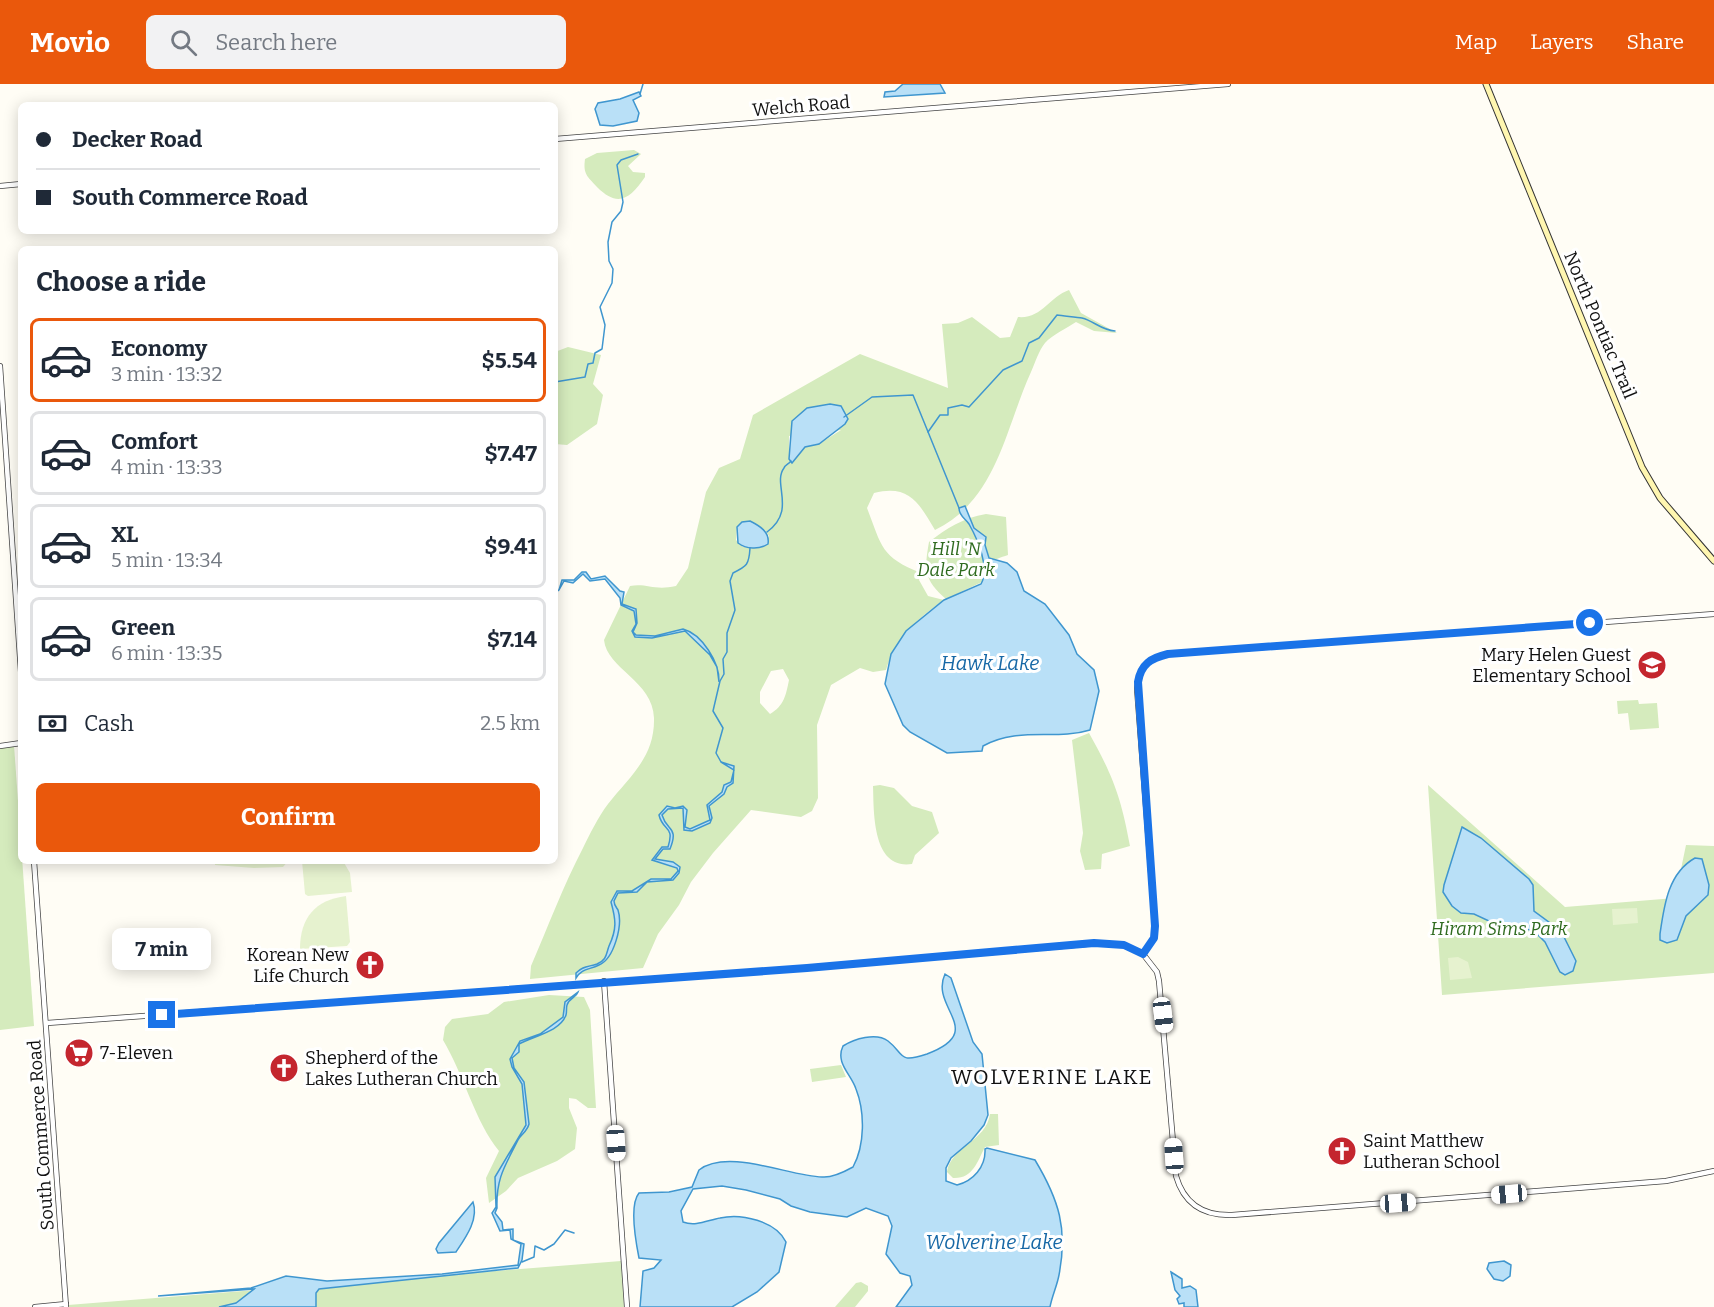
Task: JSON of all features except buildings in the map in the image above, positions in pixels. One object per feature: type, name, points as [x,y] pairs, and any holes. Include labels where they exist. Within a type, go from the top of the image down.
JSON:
[{"type":"main road","name":"North Pontiac Trail","points":[[1486,84],[1651,485],[1714,561]]},
{"type":"street","name":"Welch Road","points":[[558,140],[1228,84]]},
{"type":"street","points":[[0,186],[18,184]]},
{"type":"street","points":[[0,366],[18,628]]},
{"type":"street","points":[[1714,614],[1168,654],[1151,659],[1141,669],[1138,682],[1155,926],[1154,938],[1143,954],[1156,972],[1160,987],[1176,1176],[1182,1194],[1203,1212],[1232,1215],[1427,1201],[1666,1181],[1714,1171]]},
{"type":"street","points":[[0,746],[18,744]]},
{"type":"street","points":[[34,864],[47,1023]]},
{"type":"street","name":"South Commerce Road","points":[[35,1307],[66,1305],[47,1023],[604,981],[813,968],[1094,943],[1124,945],[1143,954]]},
{"type":"street","points":[[604,981],[627,1307]]},
{"type":"green space","points":[[634,150],[641,154],[628,166],[633,172],[645,173],[645,177],[634,191],[623,198],[617,199],[604,194],[586,174],[585,159],[597,153]]},
{"type":"green space","points":[[1069,290],[1081,313],[1117,333],[1094,331],[1076,322],[1045,343],[996,461],[986,482],[972,501],[956,517],[935,530],[912,498],[896,491],[874,493],[867,508],[885,549],[898,562],[921,573],[919,580],[928,596],[944,600],[925,614],[902,638],[886,670],[873,672],[860,668],[831,685],[817,725],[818,798],[812,811],[801,817],[751,810],[691,882],[679,905],[658,934],[643,968],[530,979],[531,966],[591,831],[608,804],[640,765],[646,755],[653,732],[652,705],[639,685],[613,659],[604,640],[630,586],[662,588],[676,586],[688,568],[706,492],[719,468],[740,459],[753,415],[860,354],[948,388],[942,324],[958,323],[972,317],[1000,338],[1010,337],[1018,317],[1033,315]],"holes":[[[841,430],[819,444],[805,447],[789,460],[789,436]],[[750,521],[765,530],[769,536],[767,544],[762,547],[743,547],[736,540],[737,527],[742,522]],[[783,669],[789,680],[781,704],[770,714],[760,703],[760,692],[771,671]]]},
{"type":"green space","points":[[568,347],[601,355],[593,384],[603,395],[597,424],[567,445],[558,444],[558,351]]},
{"type":"green space","name":"Hill 'N Dale Park","points":[[986,514],[1006,517],[1008,555],[993,561],[986,567],[982,582],[946,599],[933,586],[927,574],[926,560],[929,542],[956,524]]},
{"type":"green space","points":[[1638,700],[1639,704],[1657,703],[1659,728],[1630,730],[1628,713],[1618,714],[1617,701]]},
{"type":"green space","points":[[1089,733],[1115,787],[1130,846],[1102,854],[1101,869],[1085,870],[1080,851],[1083,833],[1072,740]]},
{"type":"green space","points":[[14,745],[18,801],[18,864],[22,864],[34,1026],[0,1030],[0,747]]},
{"type":"green space","name":"Hiram Sims Park","points":[[1428,785],[1565,907],[1675,898],[1686,845],[1714,846],[1714,973],[1442,995]]},
{"type":"green space","points":[[873,786],[894,788],[912,806],[932,812],[939,833],[915,855],[912,864],[899,863],[889,858],[882,849],[875,824],[873,797]]},
{"type":"green space","points":[[286,864],[283,867],[254,868],[215,865]]},
{"type":"green space","points":[[302,864],[345,864],[350,873],[352,892],[308,896],[305,894]]},
{"type":"green space","points":[[346,896],[350,942],[347,946],[300,949],[303,928],[311,912],[326,902]]},
{"type":"green space","points":[[1637,908],[1638,923],[1613,925],[1612,909]]},
{"type":"green space","points":[[1458,957],[1468,962],[1472,978],[1450,980],[1448,958]]},
{"type":"green space","points":[[549,995],[584,997],[590,1010],[596,1108],[588,1108],[576,1099],[569,1098],[569,1108],[577,1128],[575,1149],[557,1161],[518,1178],[506,1191],[489,1203],[486,1178],[499,1151],[483,1126],[443,1040],[445,1027],[452,1019],[488,1014],[504,1002]]},
{"type":"green space","points":[[841,1065],[846,1077],[812,1082],[810,1069]]},
{"type":"green space","points":[[990,1114],[998,1114],[999,1145],[985,1147],[970,1173],[960,1178],[953,1178],[947,1172],[950,1163],[982,1131]]},
{"type":"green space","points":[[621,1261],[624,1307],[68,1307],[68,1305]]},
{"type":"green space","points":[[861,1282],[868,1286],[868,1291],[855,1307],[835,1307],[856,1283]]},
{"type":"water","points":[[903,84],[940,84],[945,93],[884,97],[885,92],[895,91]]},
{"type":"water","points":[[639,92],[641,96],[633,100],[639,113],[637,121],[613,126],[600,125],[595,109],[598,103],[620,99]]},
{"type":"water","points":[[830,404],[841,406],[848,419],[845,424],[819,444],[805,447],[792,463],[789,459],[792,421],[807,408]]},
{"type":"water","name":"Hawk Lake","points":[[965,506],[974,528],[986,537],[985,545],[989,558],[1007,563],[1017,572],[1024,591],[1045,604],[1069,635],[1077,654],[1094,670],[1099,691],[1090,730],[1077,733],[1010,737],[983,746],[982,751],[947,753],[910,732],[903,725],[885,684],[891,654],[906,631],[944,600],[981,584],[983,577],[984,562],[979,546],[969,524],[959,511],[959,508]]},
{"type":"water","points":[[750,521],[766,533],[768,544],[753,548],[738,543],[737,527],[742,522]]},
{"type":"water","points":[[582,572],[586,572],[591,579],[605,576],[620,591],[624,592],[622,604],[636,609],[637,623],[633,632],[636,635],[655,636],[683,629],[703,643],[716,665],[710,655],[685,631],[652,638],[635,637],[632,631],[636,624],[634,611],[621,605],[620,598],[605,579],[590,581],[583,574],[573,583],[564,581],[559,590],[562,580],[574,580]]},
{"type":"water","points":[[721,762],[734,766],[734,770]]},
{"type":"water","points":[[734,771],[733,783],[709,806],[712,818],[710,823],[692,831],[684,830],[683,808],[668,809],[662,815],[673,836],[670,849],[663,849],[655,859],[673,862],[680,867],[679,873],[673,880],[647,882],[637,892],[618,893],[614,901],[618,910],[619,924],[613,949],[604,962],[583,971],[576,978],[576,973],[603,961],[606,956],[615,919],[611,902],[617,891],[632,891],[651,879],[671,879],[678,871],[677,868],[652,860],[662,847],[668,847],[670,840],[669,832],[659,815],[667,806],[675,808],[683,806],[687,810],[685,827],[690,829],[710,820],[707,805],[722,792],[724,785],[731,782]]},
{"type":"water","points":[[1462,827],[1481,838],[1529,879],[1533,885],[1534,911],[1561,931],[1576,961],[1573,971],[1565,975],[1560,972],[1545,942],[1535,932],[1527,929],[1506,929],[1474,914],[1461,913],[1452,906],[1443,892]]},
{"type":"water","points":[[1695,858],[1702,859],[1709,885],[1708,895],[1686,916],[1677,940],[1667,943],[1660,940],[1660,934],[1669,891],[1679,872]]},
{"type":"water","name":"Wolverine Lake","points":[[945,974],[951,978],[973,1042],[982,1054],[988,1115],[984,1125],[971,1141],[951,1158],[946,1168],[946,1181],[957,1185],[973,1177],[981,1167],[987,1148],[1035,1160],[1056,1202],[1062,1229],[1062,1258],[1050,1307],[896,1307],[912,1285],[910,1276],[900,1273],[886,1254],[892,1226],[888,1216],[866,1208],[847,1217],[810,1212],[791,1206],[780,1199],[722,1186],[693,1189],[681,1211],[683,1222],[697,1223],[738,1217],[766,1224],[781,1235],[786,1242],[779,1272],[757,1292],[732,1307],[640,1307],[643,1271],[654,1268],[661,1260],[639,1258],[634,1206],[639,1193],[669,1192],[692,1187],[699,1170],[711,1164],[726,1162],[742,1162],[822,1177],[834,1176],[853,1167],[862,1139],[862,1118],[856,1089],[842,1063],[843,1046],[859,1039],[883,1038],[903,1056],[911,1058],[927,1054],[945,1045],[953,1037],[955,1028],[944,998],[942,986]]},
{"type":"water","points":[[578,992],[568,1003],[566,1015],[558,1026],[519,1044],[519,1052],[512,1058],[514,1068],[524,1082],[529,1124],[502,1172],[495,1213],[502,1222],[503,1230],[513,1229],[513,1240],[510,1230],[500,1231],[492,1213],[496,1207],[495,1177],[526,1125],[522,1084],[512,1067],[510,1059],[520,1041],[540,1034],[563,1017],[565,1002]]},
{"type":"water","points":[[473,1202],[473,1221],[456,1252],[438,1253],[436,1249],[439,1243]]},
{"type":"water","points":[[513,1240],[524,1244],[522,1260],[518,1268],[319,1289],[316,1293],[316,1307],[219,1307],[236,1303],[254,1289],[158,1296],[251,1288],[286,1276],[327,1281],[442,1274],[518,1265],[521,1244]]},
{"type":"water","points":[[1504,1261],[1511,1265],[1510,1276],[1503,1281],[1494,1279],[1487,1269],[1489,1263]]},
{"type":"water","points":[[1171,1272],[1182,1279],[1182,1288],[1190,1286],[1196,1290],[1198,1307],[1184,1307],[1184,1303],[1179,1304],[1177,1299],[1180,1296],[1175,1290]]},
{"type":"waterway","points":[[640,94],[643,84]]},
{"type":"waterway","points":[[558,382],[585,377],[588,364],[593,363],[595,353],[602,349],[605,325],[600,307],[612,283],[613,269],[609,261],[608,242],[612,222],[621,211],[623,202],[617,165],[621,160],[638,154]]},
{"type":"waterway","points":[[928,432],[940,415],[948,415],[948,408],[962,405],[969,407],[1003,370],[1022,361],[1029,343],[1039,338],[1057,315],[1082,318],[1115,331]]},
{"type":"waterway","points":[[844,417],[872,397],[913,395],[959,508]]},
{"type":"waterway","points":[[767,532],[776,524],[781,515],[781,474],[791,461]]},
{"type":"waterway","points":[[721,762],[716,753],[723,728],[713,711],[720,681],[724,674],[723,659],[727,652],[727,633],[735,610],[730,581],[733,573],[746,564],[750,548]]},
{"type":"waterway","points":[[522,1262],[534,1257],[535,1246],[544,1250],[554,1244],[565,1230],[574,1233]]},
{"type":"place","name":"Mary Helen Guest Elementary School","points":[[1652,665]]},
{"type":"place","name":"Korean New Life Church","points":[[370,965]]},
{"type":"place","name":"7-Eleven","points":[[79,1053]]},
{"type":"place","name":"Shepherd of the Lakes Lutheran Church","points":[[284,1068]]},
{"type":"place","name":"Saint Matthew Lutheran School","points":[[1342,1151]]},
{"type":"district","name":"WOLVERINE LAKE","points":[[1052,1077]]},
{"type":"route","points":[[162,1015],[651,977],[701,976],[807,968],[1094,943],[1124,945],[1143,954],[1154,938],[1155,926],[1137,689],[1141,669],[1151,659],[1168,654],[1590,623]]}]
